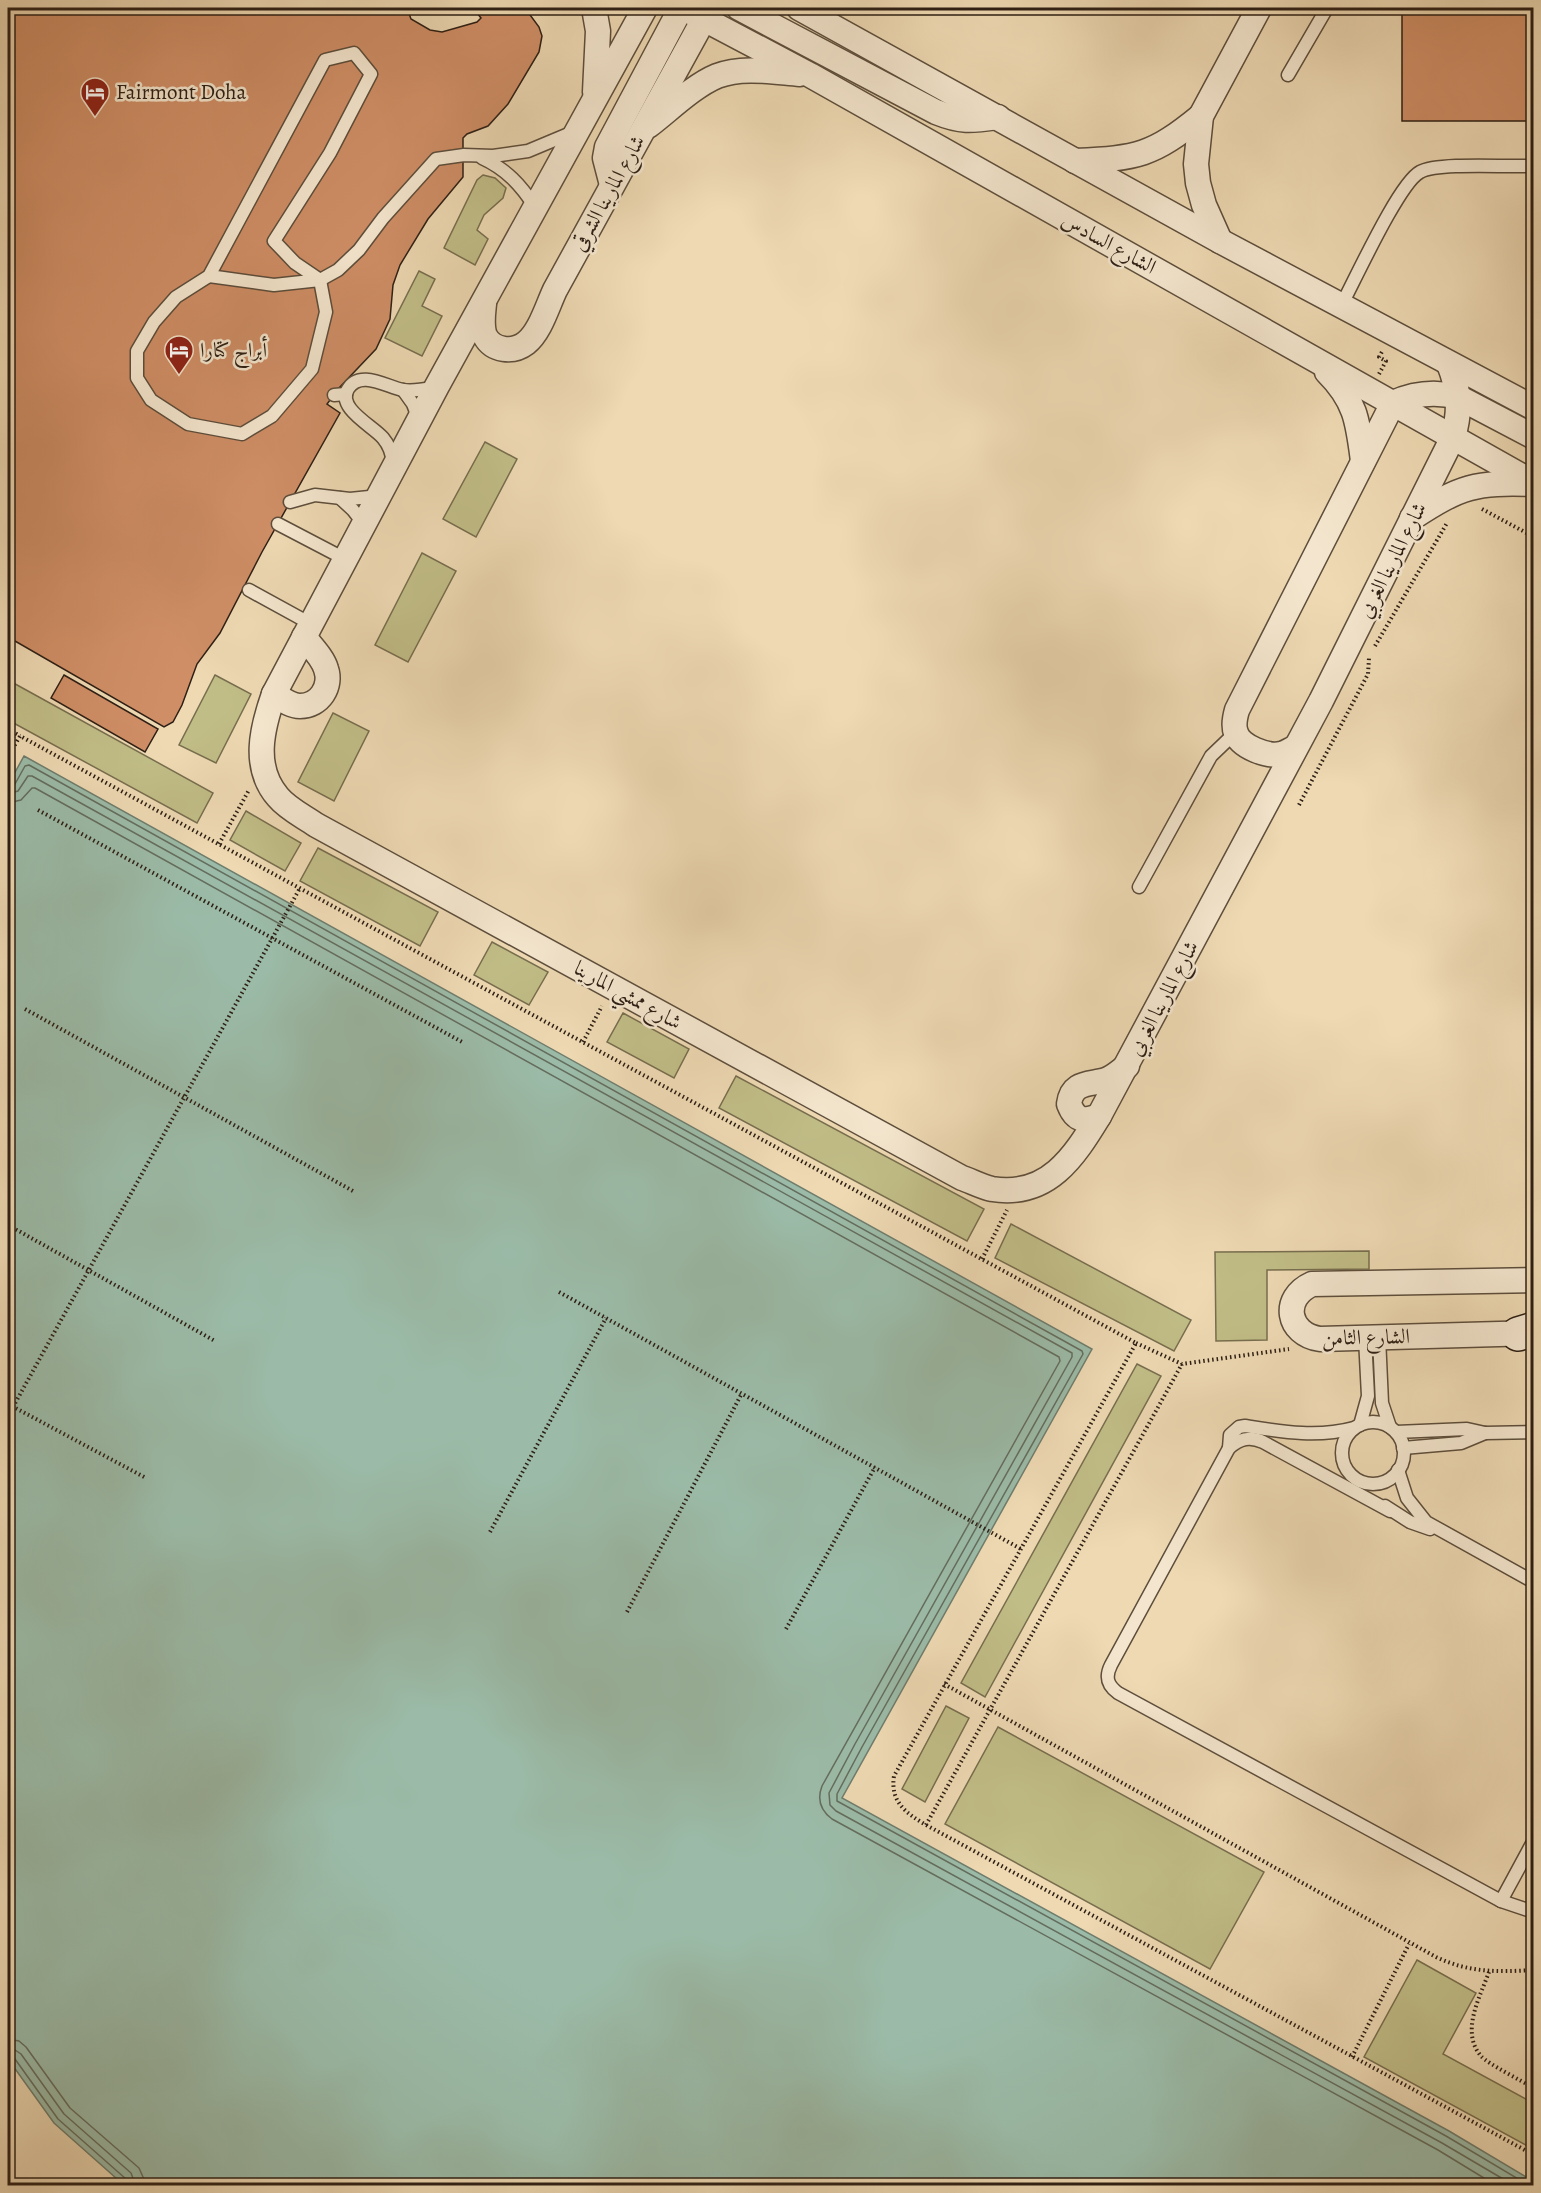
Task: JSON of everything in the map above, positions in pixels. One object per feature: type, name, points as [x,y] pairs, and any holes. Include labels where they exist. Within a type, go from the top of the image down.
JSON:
[{"type":"street","points":[[594,8],[598,31],[595,99]]},
{"type":"street","points":[[262,765],[262,732],[274,694],[440,381],[645,8]]},
{"type":"street","points":[[739,8],[936,112],[954,119],[968,121],[998,117]]},
{"type":"street","points":[[799,8],[828,17],[998,117],[1220,241],[1533,408]]},
{"type":"street","points":[[1220,241],[1204,205],[1198,183],[1196,164],[1201,116],[1259,8]]},
{"type":"street","points":[[612,185],[605,158],[607,147],[695,10]]},
{"type":"street","name":"الشارع السادس","points":[[695,10],[1533,483]]},
{"type":"street","name":"شارع المارينا الشرقي","points":[[489,342],[503,349],[512,349],[526,343],[533,335],[641,131],[695,10]]},
{"type":"street","points":[[641,131],[716,76],[758,71],[810,75]]},
{"type":"street","points":[[1076,161],[1130,157],[1148,152],[1164,144],[1201,116]]},
{"type":"street","points":[[440,381],[489,342],[483,327],[484,303]]},
{"type":"street","points":[[1316,359],[1342,387],[1353,406],[1363,461]]},
{"type":"street","name":"شارع المارينا الغربي","points":[[1016,1191],[1045,1180],[1063,1168],[1078,1150],[1128,1066],[1294,748],[1321,701],[1453,437],[1457,424],[1458,397],[1449,364]]},
{"type":"street","points":[[1294,748],[1282,754],[1272,755],[1240,741],[1235,733],[1237,710],[1393,403],[1419,394],[1445,394],[1458,397],[1533,437]]},
{"type":"street","points":[[1412,518],[1464,488],[1484,484],[1533,483]]},
{"type":"street","points":[[274,694],[287,703],[300,706],[314,702],[326,690],[328,680],[326,666],[307,631]]},
{"type":"street","points":[[1255,749],[1264,773],[1266,802]]},
{"type":"street","name":"شارع ممشي المارينا","points":[[262,765],[268,782],[278,797],[308,820],[962,1178],[990,1189],[1016,1191]]},
{"type":"street","name":"شارع المارينا الغربي","points":[[1099,1116],[1089,1120],[1080,1119],[1072,1112],[1069,1104],[1074,1090],[1083,1084],[1112,1078],[1128,1066]]},
{"type":"street","name":"الشارع الثامن","points":[[1528,1332],[1320,1339],[1310,1337],[1297,1327],[1292,1310],[1298,1294],[1312,1284],[1533,1280]]},
{"type":"lane","points":[[1288,75],[1327,8]]},
{"type":"lane","points":[[354,53],[371,74],[330,153],[274,241],[295,263],[320,280],[326,312],[312,369],[272,416],[242,434],[188,424],[152,400],[137,378],[137,351],[154,322],[176,297],[209,276],[325,60],[354,53]]},
{"type":"lane","points":[[209,276],[274,285],[320,280],[338,270],[359,250],[383,218],[436,159],[464,155],[493,156],[528,151],[545,146],[578,130]]},
{"type":"lane","points":[[476,155],[494,163],[510,175],[525,190],[535,207]]},
{"type":"lane","points":[[1341,306],[1403,188],[1419,172],[1438,167],[1533,166]]},
{"type":"lane","points":[[392,472],[392,453],[382,436],[351,410],[340,394],[360,380],[380,382],[403,390],[440,381]]},
{"type":"lane","points":[[403,390],[419,420]]},
{"type":"lane","points":[[290,502],[315,495],[340,498],[379,496]]},
{"type":"lane","points":[[340,498],[364,524]]},
{"type":"lane","points":[[278,524],[345,559]]},
{"type":"lane","points":[[249,590],[307,631]]},
{"type":"lane","points":[[1139,887],[1211,756],[1235,733]]},
{"type":"lane","points":[[1372,1337],[1366,1405],[1357,1426],[1344,1442],[1343,1460],[1352,1475],[1390,1511]]},
{"type":"lane","points":[[1359,1480],[1370,1483],[1381,1482],[1391,1478],[1402,1463],[1403,1448],[1382,1403],[1372,1337]]},
{"type":"lane","points":[[1533,1432],[1485,1433],[1467,1429],[1393,1430],[1376,1422],[1314,1435],[1239,1427],[1230,1435],[1229,1448],[1107,1672],[1107,1681],[1111,1688],[1501,1901],[1533,1912]]},
{"type":"lane","points":[[1403,1448],[1461,1443],[1485,1433]]},
{"type":"lane","points":[[1229,1448],[1242,1439],[1249,1438],[1263,1442],[1419,1526],[1438,1530]]},
{"type":"lane","points":[[1398,1470],[1407,1498],[1426,1522],[1533,1582]]},
{"type":"lane","points":[[1501,1901],[1533,1840]]},
{"type":"lane","points":[[8,2182],[12,2186]]},
{"type":"path","points":[[1371,390],[1386,361],[1379,357],[1392,333]]},
{"type":"path","points":[[1477,507],[1533,537]]},
{"type":"path","points":[[1299,805],[1368,674],[1368,658],[1452,515]]},
{"type":"path","points":[[8,729],[1137,1343],[1182,1364],[1299,1347],[1310,1337]]},
{"type":"path","points":[[8,758],[20,736]]},
{"type":"path","points":[[219,844],[262,765]]},
{"type":"path","points":[[38,810],[464,1043]]},
{"type":"path","points":[[13,1407],[300,888]]},
{"type":"path","points":[[584,1042],[612,986]]},
{"type":"path","points":[[25,1009],[353,1191]]},
{"type":"path","points":[[982,1259],[1016,1191]]},
{"type":"path","points":[[8,1225],[215,1341]]},
{"type":"path","points":[[559,1292],[1021,1549]]},
{"type":"path","points":[[490,1532],[606,1318]]},
{"type":"path","points":[[1137,1343],[894,1776],[894,1793],[902,1809],[926,1825],[1533,2155]]},
{"type":"path","points":[[926,1825],[1182,1364]]},
{"type":"path","points":[[627,1612],[742,1394]]},
{"type":"path","points":[[8,1404],[146,1478]]},
{"type":"path","points":[[786,1629],[875,1467]]},
{"type":"path","points":[[944,1684],[1409,1944],[1449,1963],[1489,1972],[1533,1970]]},
{"type":"path","points":[[1352,2057],[1409,1944]]},
{"type":"path","points":[[1489,1972],[1475,2009],[1470,2037],[1481,2057],[1533,2088]]},
{"type":"shaded area","points":[[483,175],[495,178],[506,188],[503,198],[484,215],[477,230],[488,239],[475,265],[444,248],[477,180]]},
{"type":"shaded area","points":[[419,271],[435,279],[422,306],[442,316],[422,356],[385,338]]},
{"type":"shaded area","points":[[485,442],[517,459],[476,537],[443,519]]},
{"type":"shaded area","points":[[422,553],[456,571],[408,662],[375,645]]},
{"type":"shaded area","points":[[215,675],[251,694],[216,763],[179,745]]},
{"type":"shaded area","points":[[8,680],[213,793],[197,823],[8,720]]},
{"type":"shaded area","points":[[333,713],[369,731],[334,801],[298,782]]},
{"type":"shaded area","points":[[246,811],[301,843],[285,871],[230,840]]},
{"type":"shaded area","points":[[318,848],[438,912],[420,946],[300,881]]},
{"type":"shaded area","points":[[492,942],[548,972],[529,1005],[474,975]]},
{"type":"shaded area","points":[[623,1013],[689,1049],[674,1078],[607,1042]]},
{"type":"shaded area","points":[[736,1076],[984,1209],[967,1241],[719,1108]]},
{"type":"shaded area","points":[[1011,1224],[1191,1320],[1174,1351],[995,1258]]},
{"type":"shaded area","points":[[1369,1251],[1369,1269],[1267,1270],[1267,1340],[1216,1341],[1215,1252]]},
{"type":"shaded area","points":[[1137,1364],[1161,1376],[985,1697],[961,1683]]},
{"type":"shaded area","points":[[946,1706],[969,1718],[925,1802],[902,1789]]},
{"type":"shaded area","points":[[998,1727],[1264,1872],[1210,1969],[945,1824]]},
{"type":"shaded area","points":[[1417,1960],[1476,1993],[1443,2054],[1533,2103],[1533,2149],[1364,2057]]},
{"type":"water","points":[[24,756],[1092,1349],[842,1798],[1449,2131],[1533,2181],[1533,2185],[125,2186],[54,2123],[8,2059],[8,785]]},
{"type":"building","name":"أبراج كتارا","points":[[8,8],[407,8],[411,19],[430,30],[442,32],[477,22],[481,18],[473,8],[525,8],[539,27],[542,36],[539,52],[508,104],[488,126],[467,134],[463,138],[463,177],[428,219],[400,265],[393,285],[390,319],[376,349],[327,404],[340,413],[262,552],[220,633],[197,664],[182,705],[173,722],[164,727],[8,637]]},
{"type":"building","points":[[1402,8],[1534,8],[1534,121],[1402,121]]},
{"type":"building","points":[[64,675],[158,729],[145,752],[51,698]]},
{"type":"place","name":"Fairmont Doha","points":[[95,118]]},
{"type":"place","name":"أبراج كتارا","points":[[179,376]]}]
